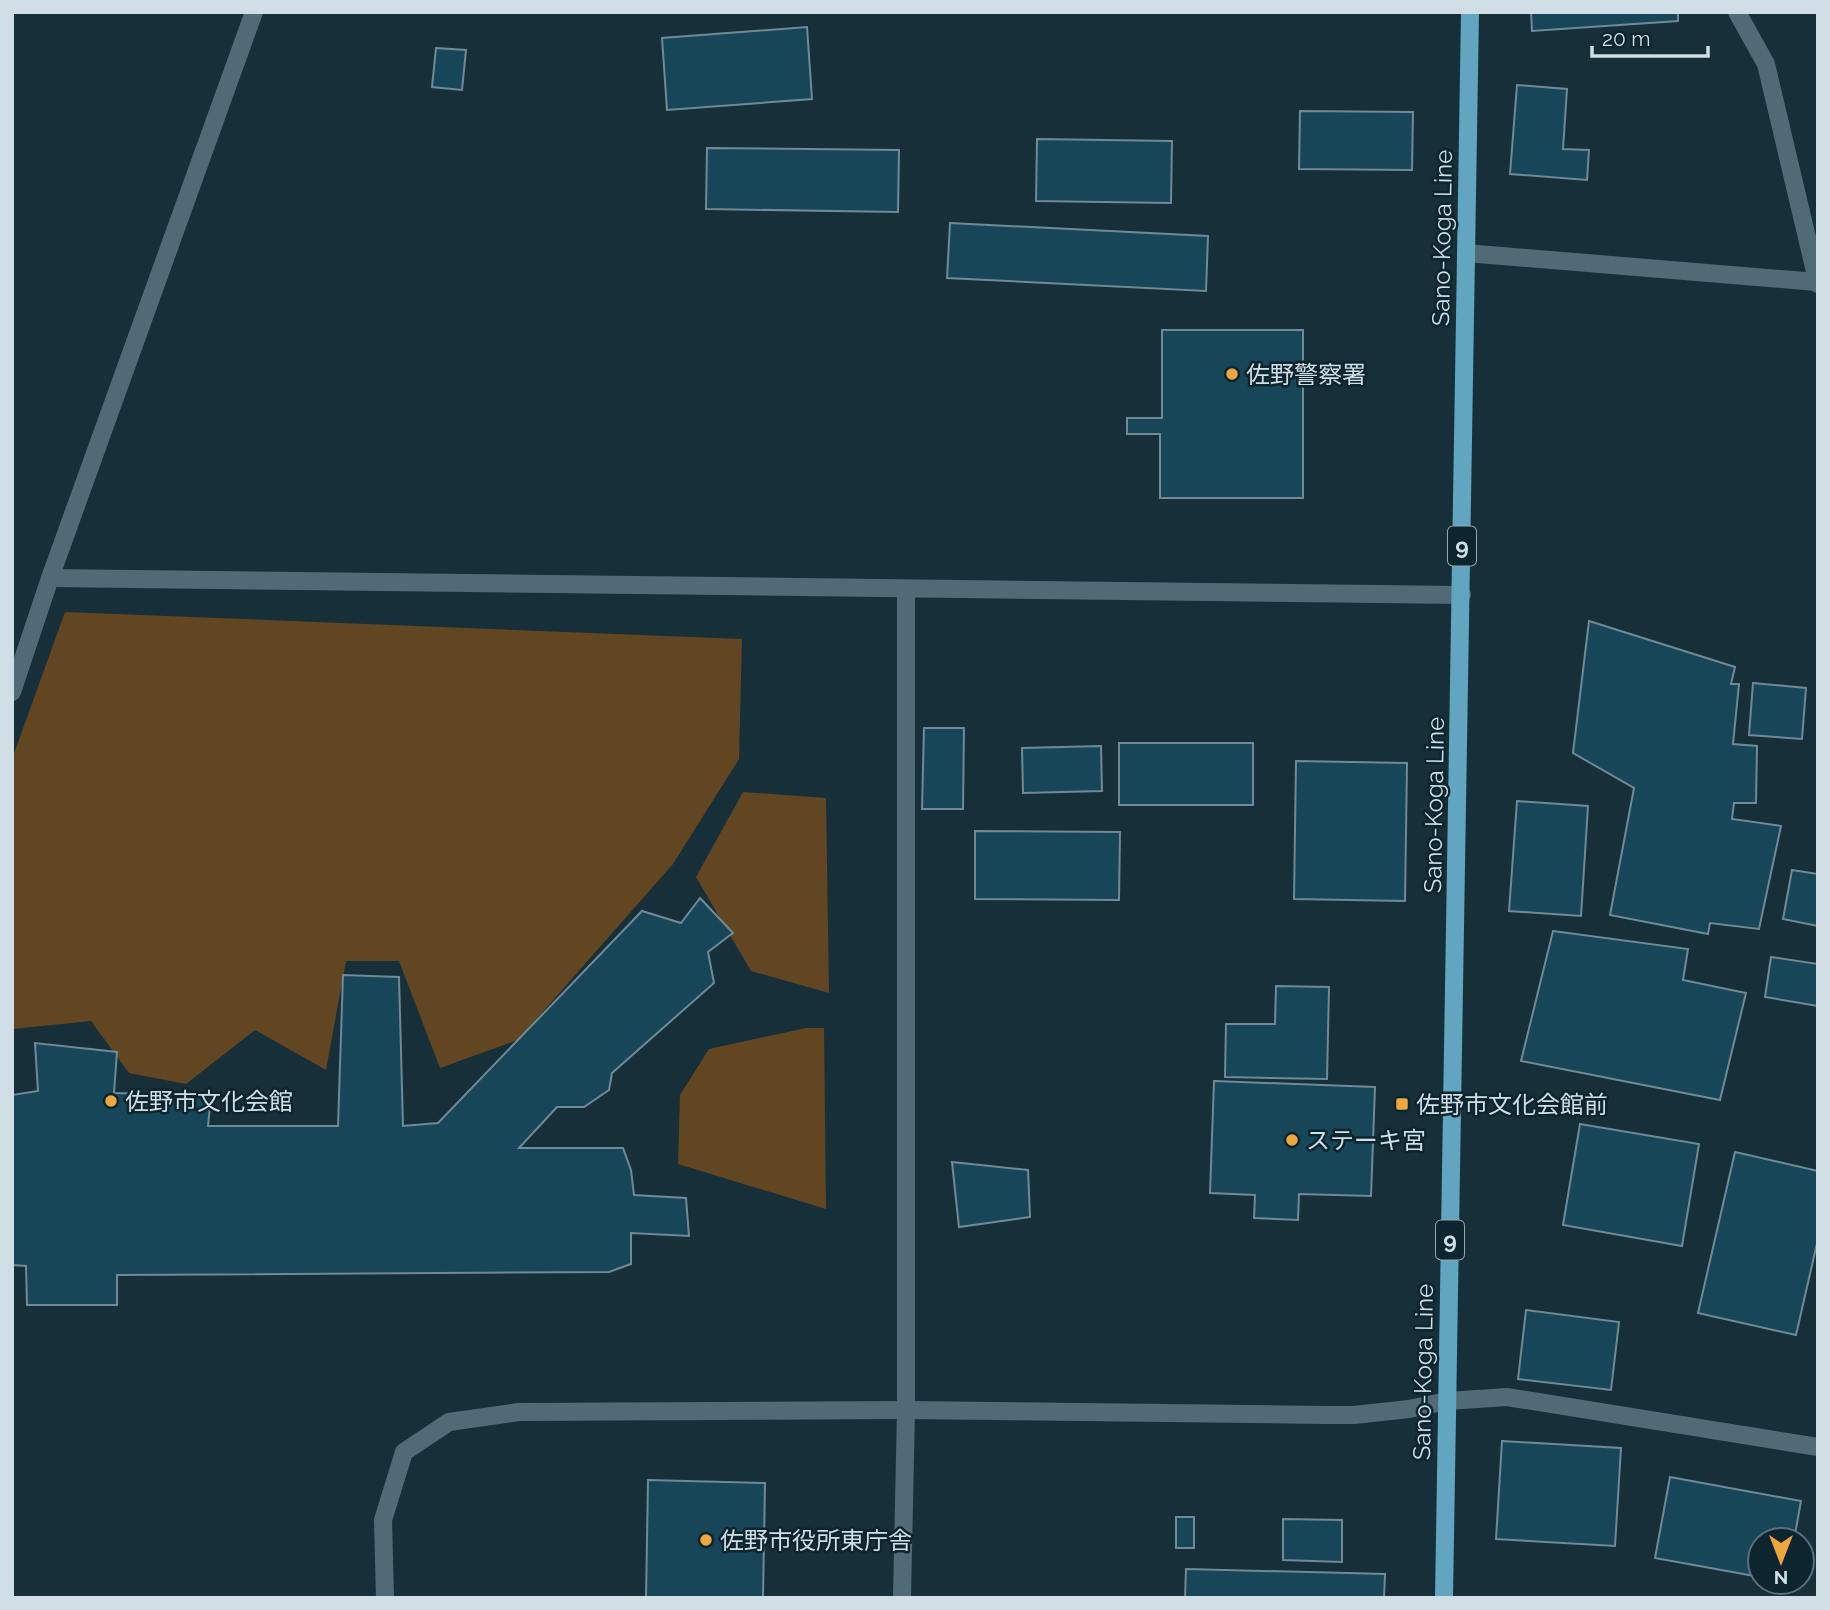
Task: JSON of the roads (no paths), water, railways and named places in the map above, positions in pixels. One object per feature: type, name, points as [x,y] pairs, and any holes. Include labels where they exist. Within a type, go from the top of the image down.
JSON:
[{"type":"main road","name":"Sano-Koga Line","points":[[1444,1598],[1470,12]]},
{"type":"street","points":[[12,692],[50,578],[254,12]]},
{"type":"street","points":[[1466,253],[1817,283],[1766,64],[1737,12]]},
{"type":"street","points":[[50,578],[1461,595]]},
{"type":"street","points":[[902,1598],[906,1410],[906,590]]},
{"type":"street","points":[[385,1598],[383,1520],[404,1452],[449,1422],[519,1412],[906,1410],[1326,1415],[1409,1409],[1447,1401],[1507,1398],[1818,1447]]},
{"type":"place","name":"佐野警察署","points":[[1232,374]]},
{"type":"place","name":"佐野市文化会館","points":[[111,1101]]},
{"type":"place","name":"佐野市文化会館前","points":[[1402,1104]]},
{"type":"place","name":"ステーキ宮","points":[[1292,1140]]},
{"type":"place","name":"佐野市役所東庁舎","points":[[706,1540]]}]
